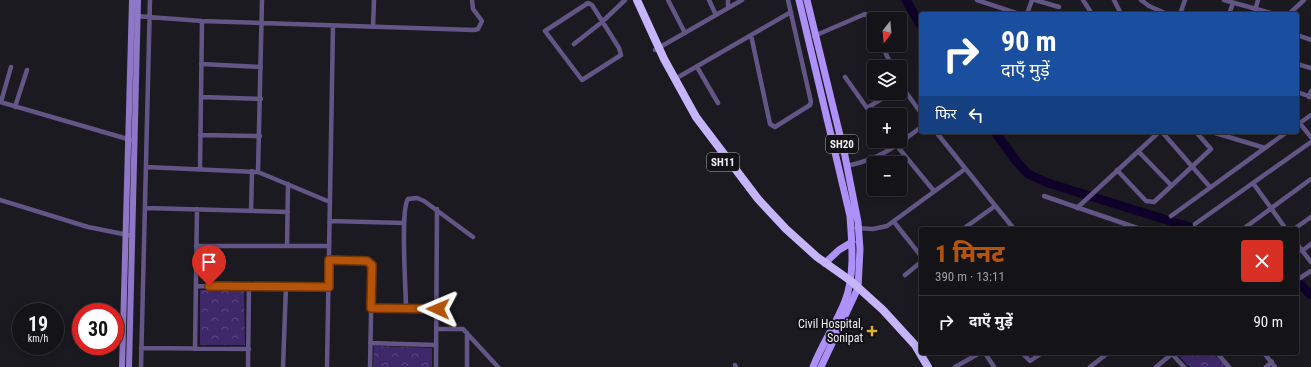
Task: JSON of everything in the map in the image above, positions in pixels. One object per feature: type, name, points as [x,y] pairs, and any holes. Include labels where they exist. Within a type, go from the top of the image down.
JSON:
[{"type":"highway","name":"SH11","points":[[631,0],[657,49]]},
{"type":"highway","name":"SH11","points":[[636,0],[662,60],[691,119],[754,202],[782,233],[814,261],[850,283]]},
{"type":"highway","name":"SH11","points":[[662,60],[675,79],[696,117],[758,198],[786,229],[860,291]]},
{"type":"highway","points":[[860,291],[895,323],[919,350]]},
{"type":"highway","points":[[922,355],[928,367]]},
{"type":"main road","name":"SH20","points":[[799,0],[850,216],[855,228],[852,242],[850,283],[841,311],[813,367]]},
{"type":"main road","name":"SH20","points":[[807,0],[847,166],[855,228],[860,249],[860,291],[821,367]]},
{"type":"main road","points":[[826,263],[839,250],[852,242]]},
{"type":"street","points":[[132,0],[135,16]]},
{"type":"street","points":[[129,367],[133,236],[132,140],[135,16],[138,0]]},
{"type":"street","points":[[141,367],[150,0]]},
{"type":"street","points":[[258,172],[261,99],[262,0]]},
{"type":"street","points":[[373,27],[374,0]]},
{"type":"street","points":[[135,16],[202,21],[333,26],[478,29],[482,21],[473,9],[472,0]]},
{"type":"street","points":[[574,44],[602,22],[625,0]]},
{"type":"street","points":[[668,0],[685,32]]},
{"type":"street","points":[[709,0],[716,15]]},
{"type":"street","points":[[728,0],[728,8]]},
{"type":"street","points":[[657,49],[742,0]]},
{"type":"street","points":[[751,35],[770,124],[775,127],[811,102],[788,0]]},
{"type":"street","points":[[977,0],[1013,12]]},
{"type":"street","points":[[1028,12],[1032,0]]},
{"type":"street","points":[[1035,0],[1059,7]]},
{"type":"street","points":[[1083,0],[1091,12]]},
{"type":"street","points":[[1114,0],[1119,12]]},
{"type":"street","points":[[1140,0],[1158,12]]},
{"type":"street","points":[[1181,12],[1185,0]]},
{"type":"street","points":[[1224,0],[1268,12]]},
{"type":"street","points":[[1255,12],[1258,0]]},
{"type":"street","points":[[1292,12],[1304,0]]},
{"type":"street","points":[[588,3],[592,5],[602,22],[619,48],[621,55],[582,80],[545,31],[588,3]]},
{"type":"street","points":[[1231,12],[1233,3]]},
{"type":"street","points":[[675,79],[791,12]]},
{"type":"street","points":[[808,39],[865,14],[867,15]]},
{"type":"street","points":[[200,169],[202,21]]},
{"type":"street","points":[[327,367],[333,26]]},
{"type":"street","points":[[1299,36],[1311,40]]},
{"type":"street","points":[[202,64],[261,67]]},
{"type":"street","points":[[1299,65],[1311,68]]},
{"type":"street","points":[[11,66],[0,102],[132,140]]},
{"type":"street","points":[[697,67],[718,103]]},
{"type":"street","points":[[15,107],[27,70]]},
{"type":"street","points":[[845,77],[867,108],[881,100]]},
{"type":"street","points":[[1299,93],[1310,97],[1311,91]]},
{"type":"street","points":[[907,95],[919,110]]},
{"type":"street","points":[[201,97],[261,99]]},
{"type":"street","points":[[1299,122],[1311,115]]},
{"type":"street","points":[[1299,124],[1311,137]]},
{"type":"street","points":[[907,138],[919,129]]},
{"type":"street","points":[[938,134],[1012,227]]},
{"type":"street","points":[[1077,208],[1157,134]]},
{"type":"street","points":[[1164,134],[1210,187]]},
{"type":"street","points":[[1117,170],[1148,202],[1154,202],[1211,149],[1198,134]]},
{"type":"street","points":[[1219,134],[1265,148]]},
{"type":"street","points":[[1171,216],[1285,134]]},
{"type":"street","points":[[200,135],[260,136]]},
{"type":"street","points":[[122,367],[125,236],[132,140]]},
{"type":"street","points":[[1195,224],[1311,142]]},
{"type":"street","points":[[847,166],[872,160],[893,148]]},
{"type":"street","points":[[899,148],[934,191]]},
{"type":"street","points":[[1138,152],[1171,186]]},
{"type":"street","points":[[146,167],[258,172],[330,202]]},
{"type":"street","points":[[855,228],[880,228],[894,222],[965,169]]},
{"type":"street","points":[[251,211],[252,171]]},
{"type":"street","points":[[1246,227],[1311,179]]},
{"type":"street","points":[[1253,183],[1285,227]]},
{"type":"street","points":[[287,246],[288,184]]},
{"type":"street","points":[[1044,196],[1134,227]]},
{"type":"street","points":[[406,308],[404,223],[405,206],[408,199],[421,199],[473,237]]},
{"type":"street","points":[[0,200],[81,225],[125,236],[133,236]]},
{"type":"street","points":[[967,227],[995,206]]},
{"type":"street","points":[[145,208],[288,212]]},
{"type":"street","points":[[196,349],[197,209]]},
{"type":"street","points":[[436,367],[438,309],[437,210]]},
{"type":"street","points":[[1297,227],[1311,217]]},
{"type":"street","points":[[330,221],[404,223]]},
{"type":"street","points":[[894,222],[919,253]]},
{"type":"street","points":[[1302,251],[1311,244]]},
{"type":"street","points":[[196,246],[329,246]]},
{"type":"street","points":[[1299,247],[1311,262]]},
{"type":"street","points":[[329,260],[370,262],[372,265],[370,367]]},
{"type":"street","points":[[905,275],[919,264]]},
{"type":"street","points":[[1300,278],[1311,271]]},
{"type":"street","points":[[196,286],[329,287]]},
{"type":"street","points":[[248,367],[249,286]]},
{"type":"street","points":[[284,367],[286,286]]},
{"type":"street","points":[[371,308],[438,309]]},
{"type":"street","points":[[437,329],[460,328],[467,333],[498,367]]},
{"type":"street","points":[[467,333],[467,367]]},
{"type":"street","points":[[370,343],[436,345]]},
{"type":"street","points":[[141,348],[248,349]]},
{"type":"street","points":[[955,367],[976,355]]},
{"type":"street","points":[[986,355],[994,367]]},
{"type":"street","points":[[1024,355],[1030,361],[1039,355]]},
{"type":"street","points":[[1090,367],[1105,355]]},
{"type":"street","points":[[1156,367],[1172,355]]},
{"type":"street","points":[[1174,355],[1184,367]]},
{"type":"street","points":[[1218,355],[1229,367]]},
{"type":"street","points":[[1266,355],[1275,367]]},
{"type":"street","points":[[1266,367],[1272,362]]},
{"type":"green space","points":[[200,290],[244,290],[245,345],[200,345]]},
{"type":"green space","points":[[374,346],[432,348],[432,367],[373,367]]},
{"type":"green space","points":[[1178,355],[1215,355],[1226,367],[1190,367]]},
{"type":"waterway","points":[[906,0],[919,23]]},
{"type":"waterway","points":[[996,134],[1017,162],[1028,174],[1048,183],[1190,227]]},
{"type":"waterway","points":[[1299,283],[1311,295]]},
{"type":"place","name":"Civil Hospital, Sonipat","points":[[872,331]]},
{"type":"route","points":[[209,286],[329,287],[329,260],[367,261],[372,265],[371,308],[438,309]]}]
